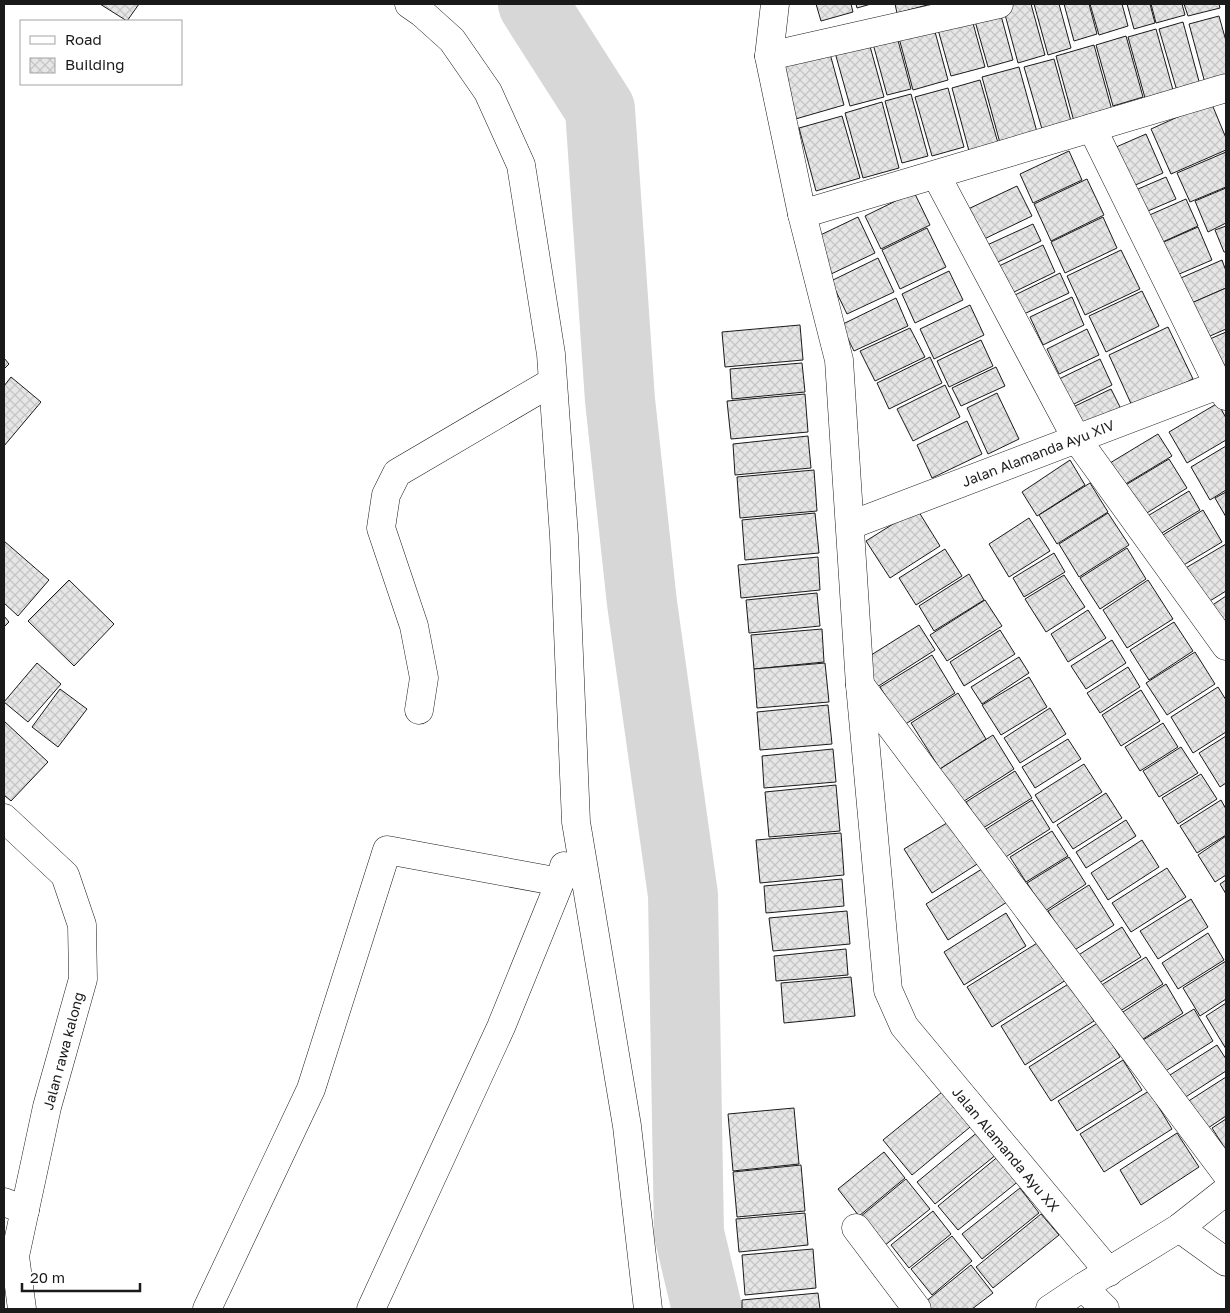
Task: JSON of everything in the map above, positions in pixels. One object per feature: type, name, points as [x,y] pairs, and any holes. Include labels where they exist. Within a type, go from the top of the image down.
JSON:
[{"type":"street","points":[[409,4],[452,40],[488,92],[521,165],[551,354],[564,536],[576,822],[626,1126],[648,1309]]},
{"type":"street","name":"Jalan Alamanda Ayu XX","points":[[775,4],[769,56],[802,214],[839,360],[860,685],[888,990],[904,1026],[1109,1272]]},
{"type":"street","points":[[769,56],[999,4]]},
{"type":"street","points":[[802,214],[1226,88]]},
{"type":"street","points":[[1092,128],[1223,387]]},
{"type":"street","points":[[936,175],[1076,438],[1226,646]]},
{"type":"street","points":[[419,710],[424,678],[414,626],[381,528],[386,495],[397,473],[552,382]]},
{"type":"street","name":"Jalan Alamanda Ayu XIV","points":[[851,525],[1076,438],[1223,387]]},
{"type":"street","points":[[860,685],[1226,1173]]},
{"type":"street","name":"Jalan rawa kalong","points":[[4,818],[64,875],[82,924],[83,979],[47,1107],[14,1206],[15,1256],[24,1308]]},
{"type":"street","points":[[371,1309],[501,1027],[560,882],[576,822]]},
{"type":"street","points":[[207,1309],[311,1089],[387,850],[560,882]]},
{"type":"street","points":[[1050,1309],[1179,1228],[1226,1191]]},
{"type":"street","points":[[856,1228],[917,1309]]},
{"type":"street","points":[[1179,1228],[1226,1262]]},
{"type":"street","points":[[1083,1287],[1105,1309]]},
{"type":"building","points":[[100,4],[139,4],[128,20]]},
{"type":"building","points":[[816,4],[851,4],[853,12],[821,21]]},
{"type":"building","points":[[856,4],[871,4],[857,8]]},
{"type":"building","points":[[895,4],[931,4],[897,13]]},
{"type":"building","points":[[1013,4],[1031,4],[1045,55],[1018,63],[1003,7]]},
{"type":"building","points":[[1034,4],[1059,4],[1071,48],[1048,55]]},
{"type":"building","points":[[1064,4],[1089,4],[1097,34],[1074,41]]},
{"type":"building","points":[[1090,4],[1122,4],[1128,26],[1099,35]]},
{"type":"building","points":[[1127,4],[1150,4],[1155,23],[1134,29]]},
{"type":"building","points":[[1151,4],[1182,4],[1185,15],[1156,23]]},
{"type":"building","points":[[1184,4],[1219,4],[1220,8],[1188,16]]},
{"type":"building","points":[[999,8],[1013,60],[988,67],[973,14]]},
{"type":"building","points":[[971,16],[985,67],[951,76],[937,26]]},
{"type":"building","points":[[1219,16],[1226,41],[1226,78],[1205,83],[1189,24]]},
{"type":"building","points":[[1183,22],[1200,85],[1177,91],[1159,29]]},
{"type":"building","points":[[934,28],[948,80],[913,90],[899,38]]},
{"type":"building","points":[[1156,29],[1173,90],[1145,98],[1128,37]]},
{"type":"building","points":[[896,33],[911,89],[887,95],[872,40]]},
{"type":"building","points":[[1126,36],[1143,97],[1113,106],[1096,45]]},
{"type":"building","points":[[868,39],[884,97],[850,106],[834,49]]},
{"type":"building","points":[[1094,45],[1113,114],[1075,125],[1056,56]]},
{"type":"building","points":[[829,50],[844,105],[792,120],[777,65]]},
{"type":"building","points":[[1054,59],[1071,121],[1042,129],[1024,67]]},
{"type":"building","points":[[1019,67],[1037,132],[1000,143],[982,77]]},
{"type":"building","points":[[980,80],[998,143],[969,151],[952,88]]},
{"type":"building","points":[[948,88],[964,147],[932,156],[915,97]]},
{"type":"building","points":[[911,94],[928,156],[902,163],[885,101]]},
{"type":"building","points":[[882,102],[899,168],[863,178],[845,113]]},
{"type":"building","points":[[1211,102],[1226,138],[1226,150],[1171,174],[1151,129]]},
{"type":"building","points":[[842,116],[860,178],[816,191],[799,128]]},
{"type":"building","points":[[1146,134],[1163,173],[1124,190],[1107,151]]},
{"type":"building","points":[[1069,151],[1082,180],[1033,203],[1020,174]]},
{"type":"building","points":[[1226,152],[1226,187],[1190,202],[1177,173]]},
{"type":"building","points":[[1166,177],[1176,199],[1141,214],[1131,192]]},
{"type":"building","points":[[1087,179],[1104,215],[1051,241],[1034,204]]},
{"type":"building","points":[[1017,186],[1032,216],[980,241],[966,210]]},
{"type":"building","points":[[1226,188],[1226,223],[1208,232],[1195,201]]},
{"type":"building","points":[[914,192],[930,225],[881,249],[865,216]]},
{"type":"building","points":[[1186,199],[1198,226],[1156,245],[1145,217]]},
{"type":"building","points":[[858,217],[875,253],[827,276],[810,240]]},
{"type":"building","points":[[1103,217],[1117,248],[1065,273],[1051,242]]},
{"type":"building","points":[[1033,224],[1041,241],[994,264],[985,246]]},
{"type":"building","points":[[1226,226],[1226,252],[1224,252],[1215,230]]},
{"type":"building","points":[[1198,227],[1212,260],[1170,278],[1157,245]]},
{"type":"building","points":[[927,228],[946,267],[900,289],[882,250]]},
{"type":"building","points":[[1043,245],[1055,272],[1012,293],[999,266]]},
{"type":"building","points":[[1121,250],[1140,289],[1085,315],[1067,276]]},
{"type":"building","points":[[878,258],[894,292],[847,314],[831,281]]},
{"type":"building","points":[[1222,260],[1226,271],[1226,288],[1185,306],[1174,281]]},
{"type":"building","points":[[949,271],[963,300],[915,323],[902,294]]},
{"type":"building","points":[[1060,273],[1069,293],[1024,314],[1015,295]]},
{"type":"building","points":[[1226,288],[1226,329],[1201,340],[1187,305]]},
{"type":"building","points":[[1142,291],[1159,326],[1106,352],[1089,316]]},
{"type":"building","points":[[1072,297],[1084,325],[1043,345],[1030,317]]},
{"type":"building","points":[[896,298],[908,326],[854,351],[841,325]]},
{"type":"building","points":[[970,305],[984,335],[934,359],[920,329]]},
{"type":"building","points":[[800,325],[803,360],[725,367],[722,332]]},
{"type":"building","points":[[1168,327],[1193,379],[1133,408],[1109,355]]},
{"type":"building","points":[[910,328],[925,357],[875,381],[860,351]]},
{"type":"building","points":[[1087,329],[1099,355],[1059,374],[1047,349]]},
{"type":"building","points":[[1226,332],[1226,372],[1203,342]]},
{"type":"building","points":[[981,340],[993,366],[949,387],[937,361]]},
{"type":"building","points":[[930,357],[942,383],[889,409],[877,383]]},
{"type":"building","points":[[4,358],[9,364],[4,369]]},
{"type":"building","points":[[1100,359],[1112,385],[1072,405],[1059,379]]},
{"type":"building","points":[[802,363],[805,392],[732,399],[730,369]]},
{"type":"building","points":[[996,367],[1005,386],[961,406],[952,388]]},
{"type":"building","points":[[11,377],[41,402],[4,446],[4,386]]},
{"type":"building","points":[[945,385],[960,417],[913,441],[897,409]]},
{"type":"building","points":[[1111,389],[1122,411],[1084,430],[1073,407]]},
{"type":"building","points":[[997,393],[1019,439],[988,454],[967,408]]},
{"type":"building","points":[[805,394],[808,432],[731,439],[727,401]]},
{"type":"building","points":[[1218,403],[1226,418],[1226,440],[1187,463],[1169,432]]},
{"type":"building","points":[[967,421],[982,454],[932,478],[917,445]]},
{"type":"building","points":[[1158,434],[1172,456],[1124,485],[1110,463]]},
{"type":"building","points":[[808,436],[811,468],[735,475],[733,444]]},
{"type":"building","points":[[1226,446],[1226,490],[1210,500],[1191,467]]},
{"type":"building","points":[[1169,459],[1187,488],[1142,516],[1124,486]]},
{"type":"building","points":[[1070,460],[1085,485],[1037,516],[1022,492]]},
{"type":"building","points":[[814,470],[817,511],[740,518],[737,477]]},
{"type":"building","points":[[1090,483],[1108,512],[1057,544],[1039,515]]},
{"type":"building","points":[[1189,491],[1200,510],[1157,536],[1146,517]]},
{"type":"building","points":[[1226,492],[1226,517],[1215,498]]},
{"type":"building","points":[[917,509],[940,546],[890,578],[866,541]]},
{"type":"building","points":[[1203,510],[1222,542],[1177,569],[1158,538]]},
{"type":"building","points":[[815,513],[819,553],[745,560],[742,520]]},
{"type":"building","points":[[1108,513],[1129,545],[1079,577],[1059,544]]},
{"type":"building","points":[[1029,518],[1050,551],[1009,577],[989,544]]},
{"type":"building","points":[[4,541],[49,580],[18,616],[4,603]]},
{"type":"building","points":[[1226,544],[1226,591],[1205,604],[1184,569]]},
{"type":"building","points":[[1127,548],[1146,579],[1100,609],[1080,578]]},
{"type":"building","points":[[945,549],[962,576],[916,605],[899,578]]},
{"type":"building","points":[[1054,553],[1065,572],[1024,597],[1013,578]]},
{"type":"building","points":[[818,557],[820,590],[741,598],[738,565]]},
{"type":"building","points":[[969,574],[984,600],[934,631],[919,606]]},
{"type":"building","points":[[1064,575],[1085,607],[1046,632],[1025,599]]},
{"type":"building","points":[[69,580],[114,624],[74,666],[28,621]]},
{"type":"building","points":[[1148,580],[1173,619],[1127,648],[1103,610]]},
{"type":"building","points":[[817,593],[820,626],[749,633],[746,600]]},
{"type":"building","points":[[1226,596],[1226,640],[1208,608]]},
{"type":"building","points":[[985,600],[1002,626],[947,661],[930,635]]},
{"type":"building","points":[[1088,610],[1106,638],[1068,662],[1051,634]]},
{"type":"building","points":[[4,616],[9,622],[4,627]]},
{"type":"building","points":[[1174,622],[1193,651],[1149,680],[1130,650]]},
{"type":"building","points":[[919,625],[935,650],[877,687],[860,662]]},
{"type":"building","points":[[822,629],[824,662],[754,669],[751,635]]},
{"type":"building","points":[[1000,630],[1015,654],[964,686],[950,662]]},
{"type":"building","points":[[1112,640],[1126,663],[1086,689],[1071,666]]},
{"type":"building","points":[[1195,652],[1215,684],[1167,715],[1146,683]]},
{"type":"building","points":[[932,655],[955,693],[904,725],[880,687]]},
{"type":"building","points":[[1019,657],[1029,673],[982,704],[971,687]]},
{"type":"building","points":[[37,663],[61,684],[28,722],[4,702]]},
{"type":"building","points":[[825,663],[829,702],[757,708],[754,669]]},
{"type":"building","points":[[1128,667],[1140,687],[1100,713],[1087,693]]},
{"type":"building","points":[[1029,677],[1047,707],[1001,735],[982,705]]},
{"type":"building","points":[[1218,687],[1226,700],[1226,732],[1193,753],[1171,717]]},
{"type":"building","points":[[60,689],[87,709],[58,747],[32,727]]},
{"type":"building","points":[[1141,690],[1160,721],[1121,746],[1102,715]]},
{"type":"building","points":[[958,693],[986,739],[940,769],[911,723]]},
{"type":"building","points":[[828,705],[832,744],[760,750],[757,712]]},
{"type":"building","points":[[1050,708],[1066,734],[1020,763],[1004,738]]},
{"type":"building","points":[[4,721],[48,762],[11,801],[4,795]]},
{"type":"building","points":[[1163,723],[1178,747],[1140,771],[1125,747]]},
{"type":"building","points":[[993,735],[1014,769],[961,803],[940,769]]},
{"type":"building","points":[[1226,736],[1226,783],[1220,787],[1199,753]]},
{"type":"building","points":[[1068,739],[1081,759],[1035,788],[1022,767]]},
{"type":"building","points":[[1181,747],[1198,773],[1159,797],[1143,771]]},
{"type":"building","points":[[833,749],[836,782],[764,788],[762,756]]},
{"type":"building","points":[[1084,764],[1102,792],[1053,823],[1035,795]]},
{"type":"building","points":[[1015,771],[1032,798],[983,828],[966,802]]},
{"type":"building","points":[[1201,774],[1217,799],[1178,824],[1162,798]]},
{"type":"building","points":[[836,785],[840,831],[769,837],[765,792]]},
{"type":"building","points":[[1106,793],[1122,818],[1073,849],[1057,825]]},
{"type":"building","points":[[1032,800],[1050,829],[1004,858],[986,829]]},
{"type":"building","points":[[1221,800],[1226,809],[1226,835],[1197,853],[1180,826]]},
{"type":"building","points":[[955,818],[982,861],[932,893],[904,849]]},
{"type":"building","points":[[1126,820],[1136,836],[1086,868],[1076,852]]},
{"type":"building","points":[[1052,831],[1068,856],[1026,882],[1010,857]]},
{"type":"building","points":[[841,833],[844,875],[760,883],[756,840]]},
{"type":"building","points":[[1226,836],[1226,875],[1215,882],[1198,855]]},
{"type":"building","points":[[1142,840],[1159,867],[1108,900],[1091,873]]},
{"type":"building","points":[[1069,857],[1086,884],[1045,911],[1027,883]]},
{"type":"building","points":[[985,867],[1007,902],[948,940],[926,904]]},
{"type":"building","points":[[1167,868],[1186,897],[1131,932],[1112,903]]},
{"type":"building","points":[[842,879],[844,906],[766,913],[764,886]]},
{"type":"building","points":[[1226,880],[1226,894],[1220,884]]},
{"type":"building","points":[[1089,885],[1114,925],[1073,951],[1048,911]]},
{"type":"building","points":[[1191,899],[1208,927],[1158,959],[1140,931]]},
{"type":"building","points":[[847,911],[850,944],[773,951],[769,918]]},
{"type":"building","points":[[1006,913],[1026,946],[964,985],[944,952]]},
{"type":"building","points":[[1122,927],[1141,957],[1096,985],[1077,956]]},
{"type":"building","points":[[1208,933],[1224,960],[1178,989],[1162,963]]},
{"type":"building","points":[[1042,940],[1066,980],[992,1027],[967,987]]},
{"type":"building","points":[[846,949],[848,975],[776,981],[774,956]]},
{"type":"building","points":[[1146,957],[1163,984],[1117,1013],[1100,986]]},
{"type":"building","points":[[1226,961],[1226,999],[1200,1016],[1183,988]]},
{"type":"building","points":[[851,977],[855,1016],[784,1023],[781,983]]},
{"type":"building","points":[[1070,983],[1094,1021],[1025,1065],[1001,1026]]},
{"type":"building","points":[[1166,984],[1183,1013],[1140,1041],[1123,1012]]},
{"type":"building","points":[[1226,1003],[1226,1049],[1206,1016]]},
{"type":"building","points":[[1194,1009],[1213,1041],[1164,1072],[1143,1040]]},
{"type":"building","points":[[1099,1022],[1120,1057],[1051,1101],[1029,1067]]},
{"type":"building","points":[[1217,1045],[1226,1059],[1226,1071],[1184,1098],[1170,1075]]},
{"type":"building","points":[[1123,1060],[1142,1090],[1077,1131],[1058,1101]]},
{"type":"building","points":[[1226,1077],[1226,1116],[1205,1130],[1187,1102]]},
{"type":"building","points":[[947,1088],[975,1123],[912,1175],[883,1140]]},
{"type":"building","points":[[1149,1091],[1172,1129],[1104,1172],[1080,1134]]},
{"type":"building","points":[[794,1108],[799,1164],[733,1171],[728,1114]]},
{"type":"building","points":[[1226,1119],[1226,1150],[1212,1128]]},
{"type":"building","points":[[979,1131],[997,1154],[935,1204],[917,1182]]},
{"type":"building","points":[[1177,1133],[1199,1167],[1141,1205],[1120,1170]]},
{"type":"building","points":[[884,1152],[905,1178],[859,1216],[838,1189]]},
{"type":"building","points":[[1000,1155],[1020,1180],[958,1230],[938,1206]]},
{"type":"building","points":[[801,1165],[805,1211],[737,1217],[733,1172]]},
{"type":"building","points":[[906,1179],[930,1209],[884,1246],[860,1217]]},
{"type":"building","points":[[1020,1188],[1039,1213],[982,1259],[962,1234]]},
{"type":"building","points":[[933,1211],[951,1234],[909,1268],[891,1245]]},
{"type":"building","points":[[805,1213],[808,1245],[739,1252],[736,1219]]},
{"type":"building","points":[[1041,1214],[1059,1235],[993,1288],[976,1267]]},
{"type":"building","points":[[952,1236],[972,1261],[932,1295],[911,1269]]},
{"type":"building","points":[[813,1249],[816,1288],[745,1295],[742,1255]]},
{"type":"building","points":[[971,1265],[993,1293],[972,1309],[931,1309],[925,1302]]},
{"type":"building","points":[[818,1293],[820,1309],[742,1309],[742,1300]]},
{"type":"waterway","points":[[533,4],[600,109],[620,400],[642,603],[683,895],[689,1233],[707,1309]]}]
